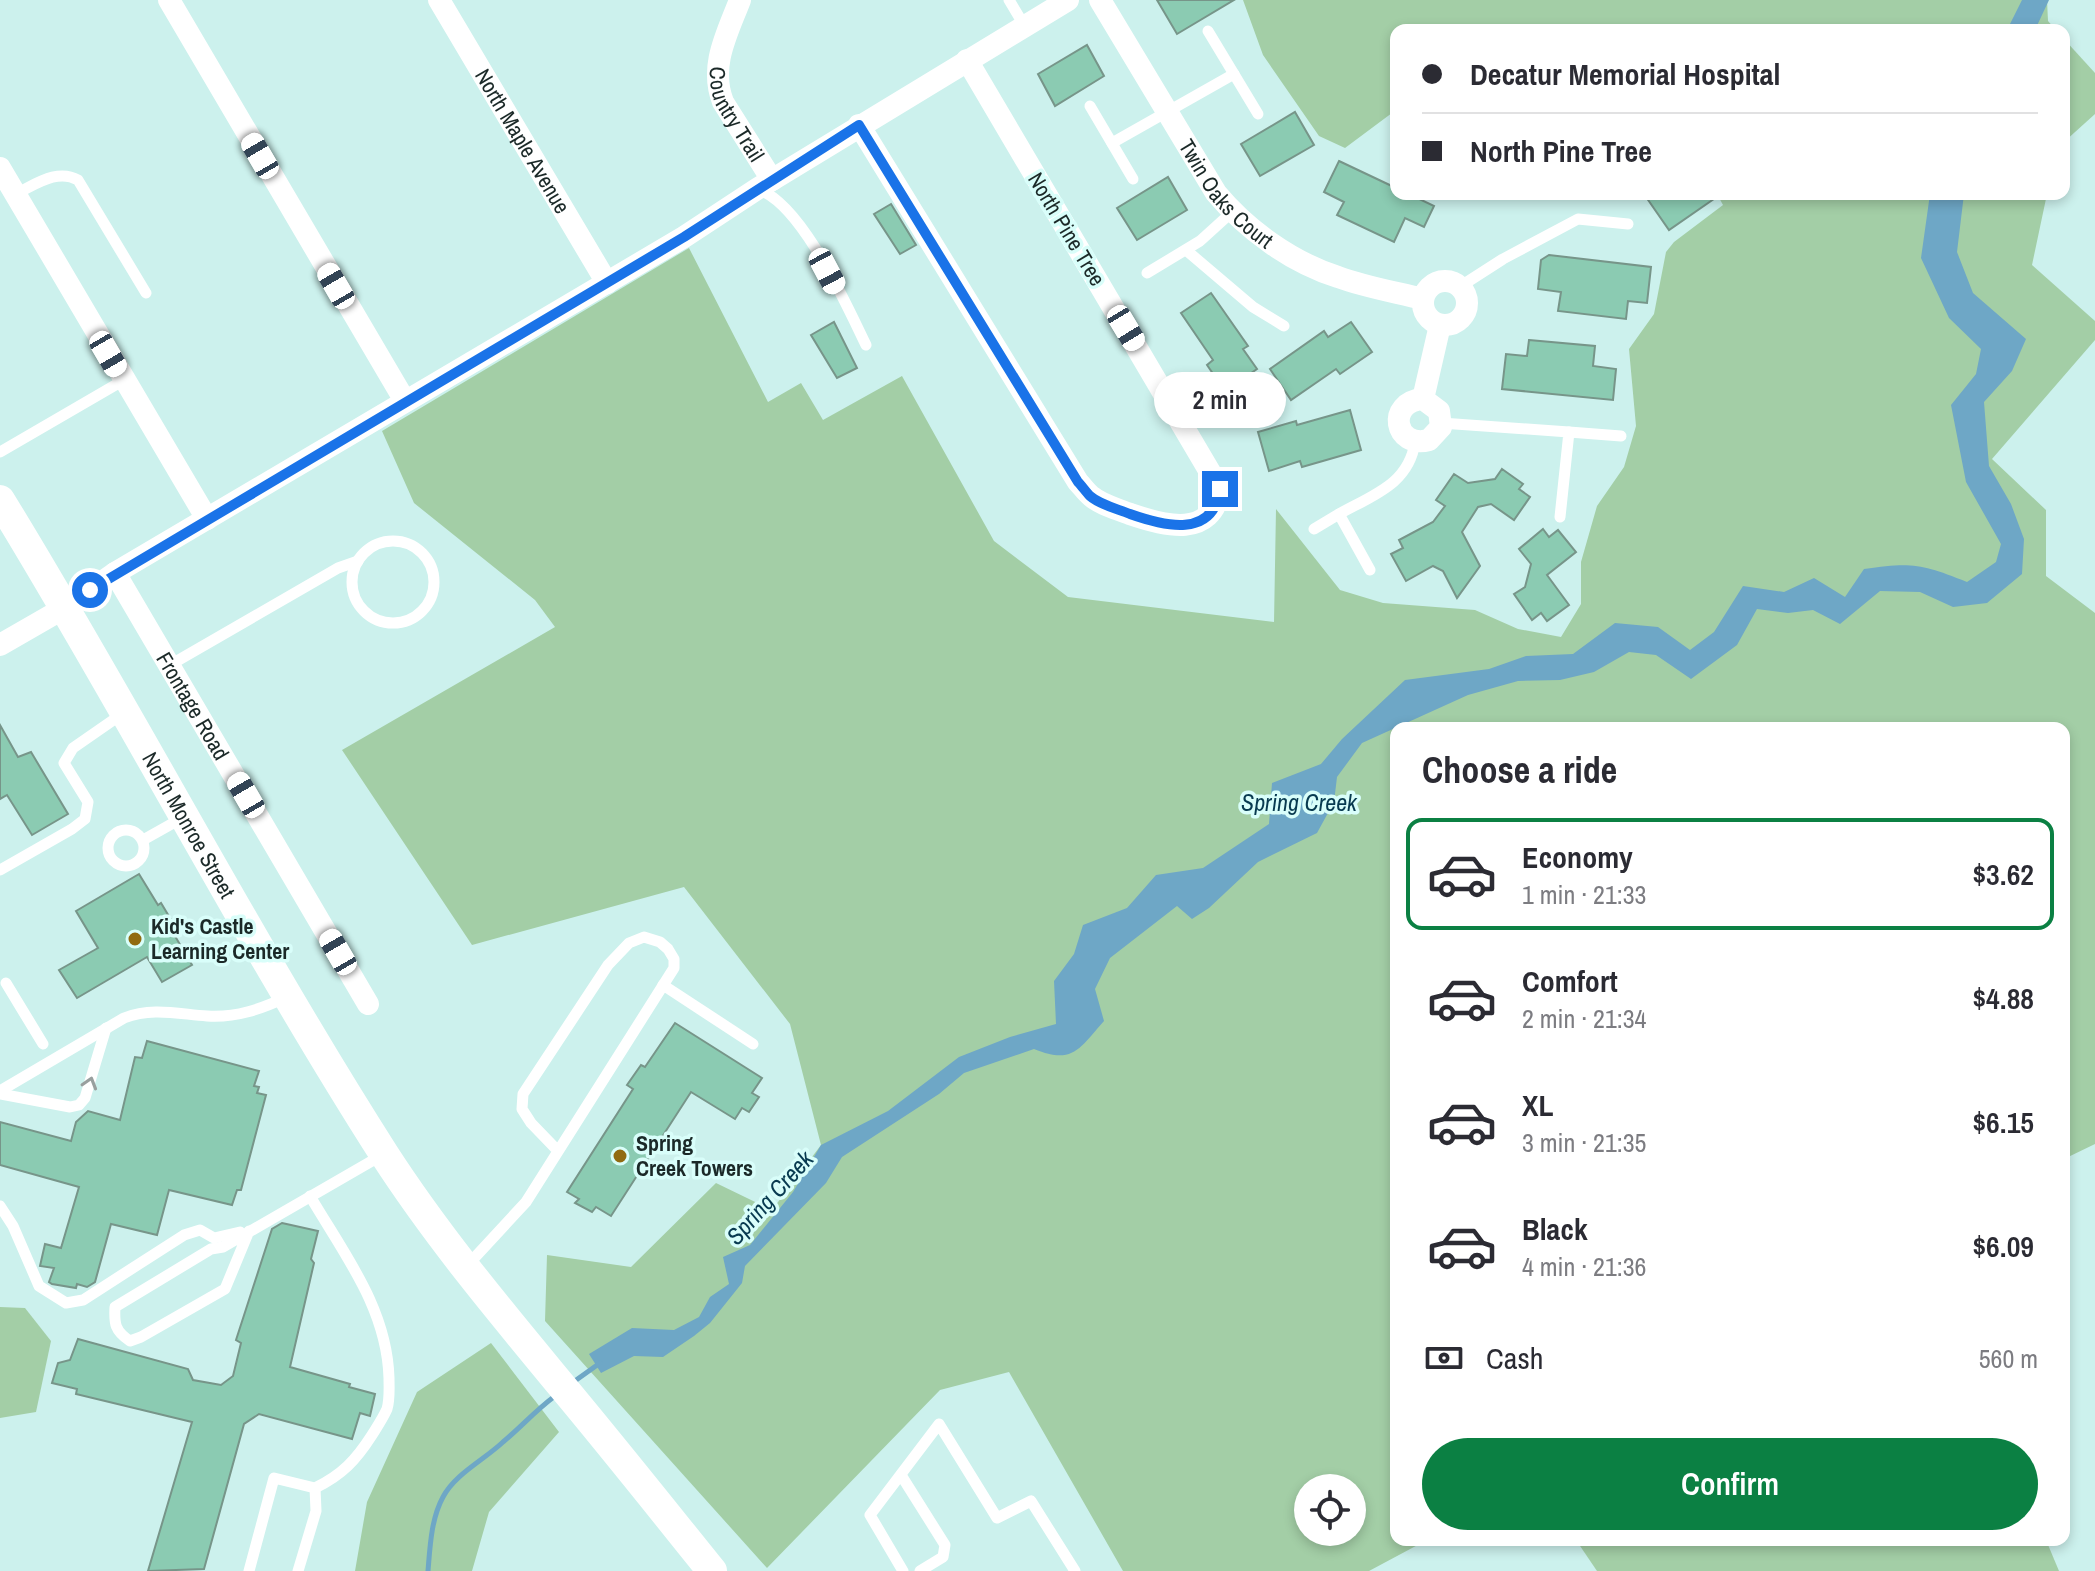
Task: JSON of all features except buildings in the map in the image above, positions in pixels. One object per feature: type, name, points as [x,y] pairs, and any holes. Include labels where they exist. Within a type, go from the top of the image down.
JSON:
[{"type":"street","points":[[169,0],[405,401]]},
{"type":"street","name":"North Maple Avenue","points":[[439,0],[607,283]]},
{"type":"street","name":"Country Trail","points":[[740,0],[718,60],[718,89],[764,184]]},
{"type":"street","points":[[0,645],[66,607],[115,573],[684,237],[859,125],[1068,0]]},
{"type":"street","name":"Twin Oaks Court","points":[[1100,0],[1216,193],[1232,212],[1261,235],[1335,277],[1423,299]]},
{"type":"street","name":"North Pine Tree","points":[[859,125],[1078,482],[1092,498],[1156,523],[1183,527],[1200,520],[1218,502],[1220,489],[967,60]]},
{"type":"street","points":[[0,168],[207,519]]},
{"type":"street","points":[[1441,281],[1461,286],[1468,299],[1466,313],[1455,323],[1440,325],[1428,317],[1423,299],[1426,290],[1441,281]]},
{"type":"street","points":[[1423,399],[1440,325]]},
{"type":"street","points":[[1423,399],[1439,411],[1441,423],[1434,437],[1415,442],[1403,434],[1398,421],[1403,407],[1423,399]]},
{"type":"street","name":"North Monroe Street","points":[[0,500],[66,607],[123,713],[384,1154],[465,1268],[712,1571]]},
{"type":"street","name":"Frontage Road","points":[[115,573],[368,1004]]},
{"type":"lane","points":[[1009,0],[1024,25]]},
{"type":"lane","points":[[1208,31],[1258,114]]},
{"type":"lane","points":[[1112,143],[1234,74]]},
{"type":"lane","points":[[1090,106],[1133,179]]},
{"type":"lane","points":[[15,194],[57,175],[69,174],[78,180],[146,293]]},
{"type":"lane","points":[[764,184],[803,229],[866,345]]},
{"type":"lane","points":[[1147,273],[1200,241],[1232,212]]},
{"type":"lane","points":[[1461,286],[1503,259],[1578,219],[1628,224]]},
{"type":"lane","points":[[1186,250],[1253,307],[1284,326]]},
{"type":"lane","points":[[0,452],[124,380]]},
{"type":"lane","points":[[1441,423],[1621,436]]},
{"type":"lane","points":[[1560,517],[1569,432]]},
{"type":"lane","points":[[1314,529],[1401,476],[1413,458],[1415,442]]},
{"type":"lane","points":[[1339,514],[1370,570]]},
{"type":"lane","points":[[170,665],[338,568],[358,561],[367,549],[379,542],[407,542],[429,560],[434,573],[430,600],[411,619],[398,623],[372,618],[362,609],[352,585],[358,561]]},
{"type":"lane","points":[[0,870],[85,819],[88,802],[64,763],[73,748],[123,713]]},
{"type":"lane","points":[[143,840],[184,817]]},
{"type":"lane","points":[[465,1268],[526,1202],[674,968],[674,959],[660,942],[644,937],[629,943],[608,965],[523,1094],[522,1109],[558,1151]]},
{"type":"lane","points":[[2,981],[43,1044]]},
{"type":"lane","points":[[663,985],[753,1044]]},
{"type":"lane","points":[[0,1092],[106,1028],[139,1012],[173,1011],[210,1016],[256,1012],[289,996]]},
{"type":"lane","points":[[0,1092],[70,1107],[79,1105],[85,1098],[106,1028]]},
{"type":"lane","points":[[249,1231],[225,1289],[141,1337],[130,1341],[120,1334],[114,1324],[115,1307],[211,1249],[223,1247],[249,1231],[384,1154]]},
{"type":"lane","points":[[249,1571],[274,1478],[315,1488],[340,1474],[352,1464],[388,1406],[384,1337],[375,1307],[310,1196]]},
{"type":"lane","points":[[0,1206],[13,1226],[39,1286],[66,1303],[93,1295],[184,1235],[200,1230],[214,1238],[249,1231]]},
{"type":"lane","points":[[903,1571],[870,1515],[939,1424],[997,1518],[1031,1501],[1075,1571]]},
{"type":"lane","points":[[901,1475],[945,1545],[943,1557],[920,1571]]},
{"type":"lane","points":[[298,1571],[316,1511],[315,1488]]},
{"type":"green space","points":[[1243,0],[2047,0],[2051,24],[1390,24],[1390,114],[1345,148],[1319,136],[1263,55]]},
{"type":"green space","points":[[2070,46],[2095,73],[2095,114],[2070,137]]},
{"type":"green space","points":[[1720,200],[2046,200],[2032,265],[2095,321],[2095,340],[1992,459],[2046,510],[2046,576],[2095,613],[2095,1144],[2070,1156],[2070,722],[1390,722],[1390,1546],[1416,1546],[1369,1571],[1123,1571],[1009,1372],[940,1390],[767,1568],[545,1321],[547,1255],[631,1267],[716,1183],[772,1210],[821,1145],[790,1024],[684,887],[472,945],[342,750],[555,627],[535,600],[414,503],[382,431],[689,248],[768,402],[801,383],[823,420],[902,376],[994,541],[1068,597],[1274,622],[1276,509],[1340,590],[1383,603],[1475,610],[1518,629],[1561,637],[1581,604],[1581,562],[1597,506],[1624,467],[1636,426],[1629,349],[1654,314],[1666,252],[1674,242],[1723,205]]},
{"type":"green space","points":[[0,1307],[25,1308],[51,1341],[36,1412],[0,1418]]},
{"type":"green space","points":[[491,1343],[559,1432],[489,1512],[472,1571],[355,1571],[367,1502],[417,1392]]},
{"type":"green space","points":[[1580,1546],[2049,1546],[2059,1571],[1597,1571]]},
{"type":"water","points":[[2022,0],[2049,0],[2038,24],[2010,24]]},
{"type":"water","name":"Spring Creek","points":[[1929,200],[1963,200],[1957,252],[1973,293],[2026,339],[2012,371],[1984,402],[1989,466],[2011,504],[2024,539],[2022,574],[1987,603],[1953,607],[1920,592],[1880,591],[1840,624],[1813,610],[1788,613],[1757,609],[1737,645],[1691,679],[1656,655],[1629,652],[1594,672],[1560,680],[1518,681],[1468,695],[1408,722],[1390,722],[1390,730],[1362,743],[1337,777],[1334,802],[1317,833],[1258,862],[1209,908],[1192,919],[1177,906],[1110,958],[1095,989],[1104,1021],[1074,1052],[1058,1055],[1034,1049],[964,1073],[939,1094],[842,1157],[826,1183],[745,1266],[742,1283],[710,1323],[663,1357],[634,1356],[601,1373],[589,1354],[632,1328],[674,1330],[699,1317],[710,1297],[729,1284],[723,1257],[750,1245],[793,1192],[821,1145],[888,1111],[959,1057],[1010,1037],[1056,1024],[1054,981],[1074,954],[1083,925],[1127,908],[1156,875],[1203,868],[1269,824],[1272,783],[1321,764],[1342,739],[1405,680],[1489,669],[1526,656],[1573,654],[1615,623],[1658,627],[1690,650],[1714,632],[1743,586],[1784,592],[1814,578],[1845,597],[1864,569],[1917,566],[1967,582],[1996,562],[2001,544],[1966,482],[1951,405],[1976,374],[1981,349],[1949,318],[1921,258]]},
{"type":"waterway","name":"Spring Creek","points":[[572,1383],[600,1363]]},
{"type":"waterway","name":"Spring Creek","points":[[428,1571],[434,1524],[448,1489],[555,1396]]},
{"type":"place","name":"Kid's Castle Learning Center","points":[[135,939]]},
{"type":"place","name":"Spring Creek Towers","points":[[620,1156]]},
{"type":"route","points":[[90,590],[684,237],[859,125],[1078,482],[1092,498],[1156,523],[1183,527],[1212,511],[1218,502],[1220,489]]}]
